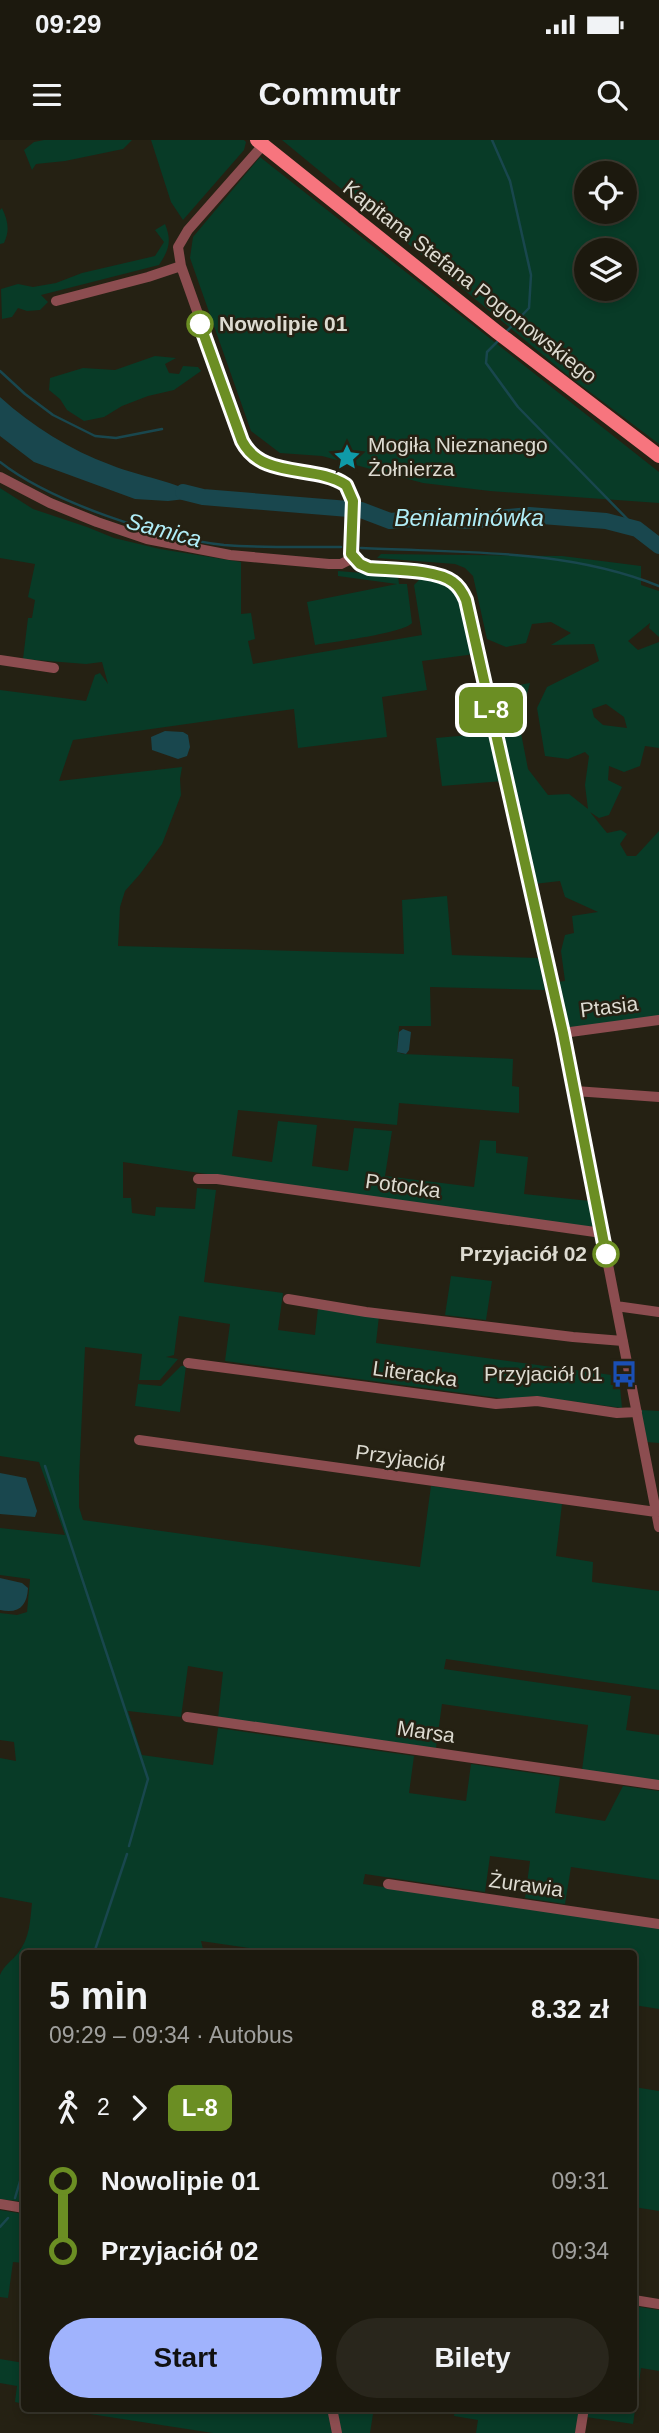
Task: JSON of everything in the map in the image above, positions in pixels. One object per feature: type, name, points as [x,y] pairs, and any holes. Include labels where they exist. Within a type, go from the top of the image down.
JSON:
[{"type":"main road","name":"Kapitana Stefana Pogonowskiego","points":[[260,142],[502,336],[659,456]]},
{"type":"street","points":[[260,142],[188,230],[178,247],[181,266],[242,441],[253,457],[265,463],[342,482],[349,489],[353,501],[353,558]]},
{"type":"street","points":[[56,301],[181,266]]},
{"type":"street","points":[[0,477],[97,523],[181,548],[329,564],[341,564],[353,558]]},
{"type":"street","points":[[353,558],[369,568],[437,575],[451,580],[466,600],[563,1033],[659,1527]]},
{"type":"street","points":[[0,660],[54,667]]},
{"type":"street","name":"Ptasia","points":[[563,1033],[659,1020]]},
{"type":"street","points":[[575,1091],[659,1097]]},
{"type":"street","name":"Potocka","points":[[198,1179],[217,1179],[602,1233]]},
{"type":"street","points":[[288,1299],[366,1312],[573,1338],[623,1341]]},
{"type":"street","points":[[616,1306],[659,1312]]},
{"type":"street","name":"Literacka","points":[[188,1363],[496,1404],[537,1401],[617,1413],[637,1412]]},
{"type":"street","name":"Przyjaciół","points":[[139,1440],[656,1512]]},
{"type":"street","name":"Marsa","points":[[187,1717],[659,1785]]},
{"type":"street","name":"Żurawia","points":[[388,1884],[659,1924]]},
{"type":"street","points":[[0,2204],[21,2208]]},
{"type":"street","points":[[637,2300],[659,2304]]},
{"type":"street","points":[[333,2412],[337,2433]]},
{"type":"street","points":[[580,2433],[583,2412]]},
{"type":"green space","points":[[132,140],[123,149],[36,164],[32,170],[24,150],[34,142]]},
{"type":"green space","points":[[151,140],[246,142],[244,150],[183,220],[171,202]]},
{"type":"green space","points":[[282,140],[659,140],[659,444],[566,374]]},
{"type":"green space","points":[[260,157],[659,472],[659,503],[490,491],[423,483],[322,456],[280,453],[251,431],[190,258],[193,237]]},
{"type":"green space","points":[[2,208],[8,230],[4,243],[0,244],[0,210]]},
{"type":"green space","points":[[165,224],[168,245],[159,265],[41,295],[48,302],[40,310],[27,311],[18,308],[12,317],[2,319],[1,289],[18,284],[33,287],[56,283],[82,273],[155,256],[164,242],[155,230]]},
{"type":"green space","points":[[155,356],[176,358],[165,364],[169,373],[179,374],[183,366],[198,367],[201,371],[174,390],[148,396],[122,406],[104,417],[84,421],[67,410],[60,399],[49,390],[50,378],[83,368],[115,370]]},
{"type":"green space","points":[[0,488],[33,509],[114,538],[160,549],[241,562],[241,614],[251,613],[255,639],[248,641],[253,664],[422,635],[414,585],[421,578],[436,579],[444,581],[458,594],[467,613],[475,654],[422,661],[427,690],[382,697],[387,737],[298,748],[294,709],[73,740],[59,781],[182,767],[181,795],[162,844],[125,891],[120,907],[118,946],[404,954],[402,900],[447,896],[452,955],[538,958],[545,990],[430,987],[431,1026],[399,1026],[397,1052],[403,1054],[513,1059],[512,1086],[519,1087],[519,1113],[399,1103],[397,1125],[238,1110],[232,1156],[272,1162],[278,1121],[317,1125],[312,1166],[348,1171],[354,1128],[392,1131],[385,1176],[474,1187],[480,1140],[496,1141],[496,1153],[528,1157],[524,1194],[590,1201],[595,1226],[582,1228],[123,1162],[123,1198],[131,1198],[132,1213],[155,1216],[156,1207],[195,1209],[197,1188],[216,1190],[204,1282],[283,1293],[278,1330],[315,1335],[318,1308],[379,1316],[376,1343],[619,1376],[622,1408],[533,1396],[513,1400],[225,1361],[230,1324],[179,1316],[174,1355],[166,1357],[178,1359],[160,1380],[139,1380],[142,1354],[85,1347],[79,1478],[79,1507],[83,1520],[420,1567],[431,1486],[562,1504],[556,1556],[593,1562],[592,1582],[659,1591],[659,1690],[446,1659],[444,1669],[631,1696],[626,1730],[659,1735],[659,1781],[582,1770],[588,1725],[442,1704],[436,1748],[218,1718],[223,1672],[188,1666],[181,1717],[128,1711],[142,1755],[213,1765],[218,1728],[414,1756],[409,1793],[466,1801],[471,1764],[560,1777],[555,1813],[605,1821],[623,1786],[659,1791],[659,1880],[571,1867],[565,1904],[525,1898],[530,1861],[490,1856],[485,1892],[365,1874],[363,1884],[659,1928],[659,2009],[637,2005],[637,1950],[262,1950],[201,1941],[203,1950],[21,1950],[21,2202],[0,2199],[0,1975],[25,1941],[32,1903],[0,1897],[0,1758],[16,1761],[14,1742],[0,1740],[0,1613],[17,1615],[27,1612],[30,1579],[0,1575],[0,1528],[65,1535],[39,1462],[0,1456],[0,690],[86,701],[95,675],[100,673],[108,684],[102,662],[86,664],[23,659],[28,618],[32,618],[35,600],[28,597],[35,564],[0,558]]},
{"type":"green space","points":[[381,554],[562,556],[641,566],[641,585],[659,591],[659,637],[649,628],[650,623],[628,641],[638,650],[659,642],[659,748],[645,746],[640,766],[624,772],[609,766],[608,780],[622,787],[609,815],[599,818],[590,812],[607,833],[621,830],[627,834],[620,844],[627,856],[636,856],[659,831],[659,1016],[572,1028],[567,1025],[558,982],[565,981],[561,951],[565,935],[574,933],[572,916],[598,912],[565,897],[560,881],[534,884],[498,707],[496,689],[530,683],[519,723],[528,769],[548,795],[569,794],[588,809],[585,785],[589,756],[585,752],[568,759],[545,756],[537,708],[547,687],[599,661],[594,644],[551,645],[571,633],[551,622],[532,624],[526,643],[506,647],[487,639],[473,576],[465,568],[455,564],[377,558]],"holes":[[[606,704],[624,717],[627,728],[603,725],[594,717],[592,709]]]},
{"type":"green space","points":[[338,571],[398,576],[399,584],[407,584],[412,623],[383,634],[315,645],[307,602],[397,584],[338,576]]},
{"type":"green space","points":[[492,733],[503,781],[442,786],[436,738]]},
{"type":"green space","points":[[451,1276],[492,1281],[486,1320],[445,1315]]},
{"type":"green space","points":[[181,1366],[186,1366],[180,1412],[135,1406],[138,1384],[161,1386]]},
{"type":"green space","points":[[641,1410],[659,1411],[659,1443],[646,1442]]},
{"type":"green space","points":[[637,2087],[659,2091],[659,2211],[637,2207]]},
{"type":"green space","points":[[0,2210],[21,2214],[21,2263],[13,2262],[8,2298],[0,2297]]},
{"type":"green space","points":[[637,2306],[659,2310],[659,2371],[641,2368],[637,2396]]},
{"type":"green space","points":[[0,2359],[21,2362],[21,2403],[15,2402],[17,2386],[0,2383]]},
{"type":"green space","points":[[77,2412],[332,2412],[335,2433],[213,2433]]},
{"type":"green space","points":[[336,2412],[373,2412],[370,2433],[341,2433]]},
{"type":"green space","points":[[454,2412],[580,2412],[576,2433],[476,2433],[478,2420],[454,2416]]},
{"type":"green space","points":[[587,2412],[635,2412],[633,2424],[586,2417]]},
{"type":"water","points":[[0,397],[25,418],[66,445],[122,469],[181,487],[203,497],[168,501],[135,499],[34,462],[0,436]]},
{"type":"water","points":[[165,731],[188,735],[190,747],[187,756],[178,759],[152,750],[151,737]]},
{"type":"water","points":[[403,1029],[411,1032],[406,1054],[397,1052],[399,1032]]},
{"type":"water","points":[[0,1473],[26,1478],[37,1511],[35,1517],[0,1514]]},
{"type":"water","points":[[0,1578],[22,1583],[28,1588],[24,1604],[17,1610],[0,1610]]},
{"type":"waterway","points":[[492,140],[510,181],[531,275],[529,308],[507,331]]},
{"type":"waterway","points":[[500,339],[487,352],[486,363],[518,407],[637,529]]},
{"type":"waterway","points":[[0,371],[53,415],[95,436],[116,438],[162,429]]},
{"type":"waterway","name":"Samica","points":[[0,462],[47,491],[76,504],[169,535],[224,545],[341,547]]},
{"type":"waterway","name":"Beniaminówka","points":[[183,492],[203,497],[361,510],[390,521],[425,518],[468,521],[529,515],[606,521],[637,529],[659,546]]},
{"type":"waterway","name":"Samica","points":[[361,548],[474,552],[550,559],[587,565],[659,586]]},
{"type":"waterway","points":[[45,1466],[148,1779],[129,1846]]},
{"type":"waterway","points":[[95,1950],[127,1854]]},
{"type":"waterway","points":[[15,2198],[21,2178]]},
{"type":"waterway","points":[[0,2227],[8,2218]]},
{"type":"bus line","name":"L-8","points":[[200,324],[242,441],[253,457],[265,463],[333,479],[346,485],[353,497],[351,554],[360,564],[369,568],[437,575],[451,580],[466,600],[563,1033],[606,1254]]},
{"type":"place","name":"Nowolipie 01","points":[[200,324]]},
{"type":"place","name":"Mogiła Nieznanego Żołnierza","points":[[347,457]]},
{"type":"place","name":"Przyjaciół 02","points":[[606,1254]]},
{"type":"place","name":"Przyjaciół 01","points":[[624,1374]]}]
